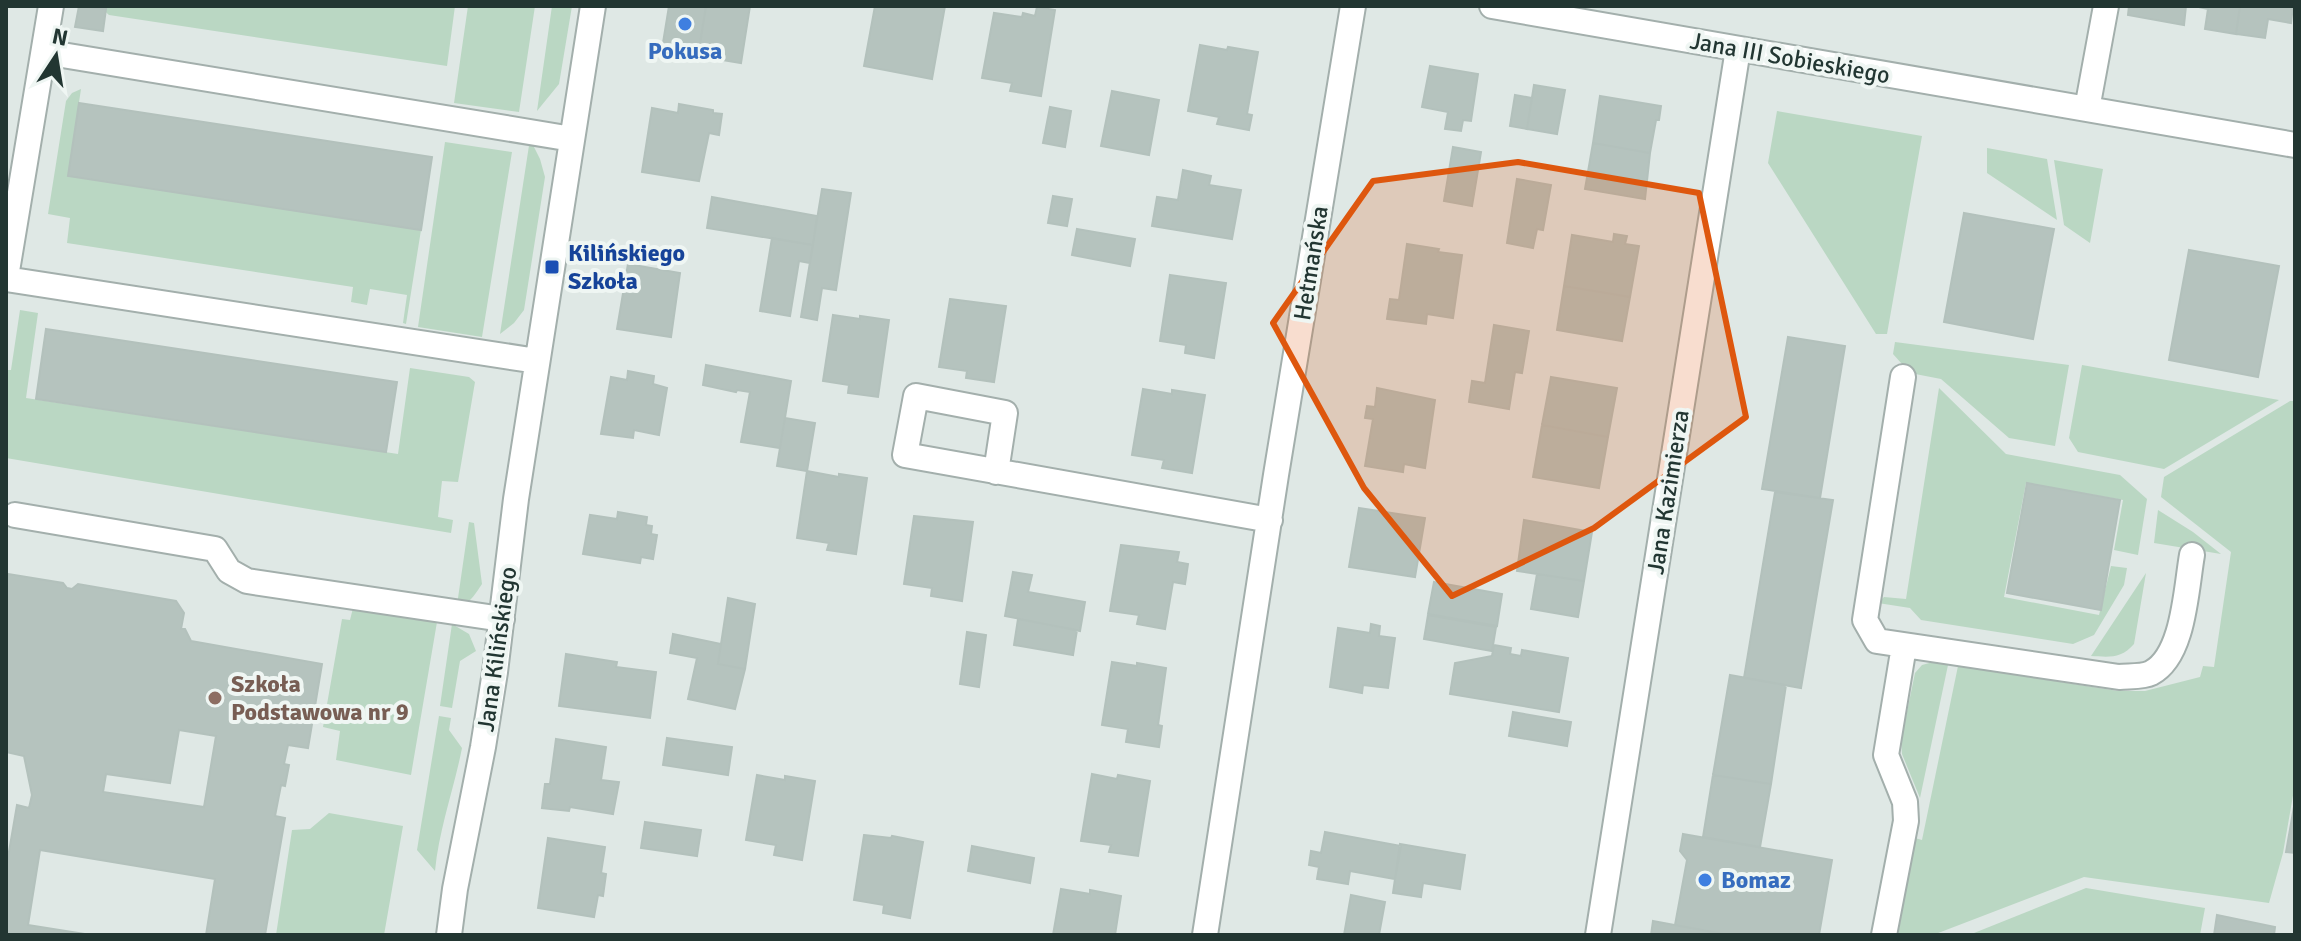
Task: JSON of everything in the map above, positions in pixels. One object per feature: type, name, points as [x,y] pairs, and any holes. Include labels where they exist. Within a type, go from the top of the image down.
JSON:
[{"type":"street","points":[[51,6],[6,278],[537,361]]},
{"type":"street","name":"Jana Kilińskiego","points":[[449,935],[483,747],[516,499],[593,6]]},
{"type":"street","name":"Hetmańska","points":[[1205,935],[1353,6]]},
{"type":"street","name":"Jana III Sobieskiego","points":[[1492,6],[2295,145]]},
{"type":"street","points":[[2087,109],[2106,6]]},
{"type":"street","name":"Jana Kazimierza","points":[[1598,935],[1738,49]]},
{"type":"street","points":[[44,52],[572,139]]},
{"type":"street","points":[[1903,377],[1865,620],[1877,641],[2119,677],[2149,674],[2166,661],[2177,642],[2192,555]]},
{"type":"street","points":[[996,472],[1005,413],[916,396],[905,455],[996,472],[1270,520]]},
{"type":"street","points":[[15,515],[215,549],[229,571],[247,581],[502,619]]},
{"type":"street","points":[[1884,935],[1906,821],[1905,802],[1886,755],[1904,646]]},
{"type":"highlighted area","points":[[1518,162],[1699,193],[1746,417],[1594,528],[1452,596],[1364,488],[1273,323],[1373,181]]},
{"type":"green space","points":[[99,6],[455,6],[447,66],[109,15]]},
{"type":"green space","points":[[468,6],[535,6],[519,112],[454,103]]},
{"type":"green space","points":[[552,6],[572,6],[559,84],[537,111]]},
{"type":"green space","points":[[81,89],[68,176],[421,230],[406,324],[403,323],[407,295],[370,289],[367,305],[351,302],[353,287],[67,243],[70,218],[48,214],[66,101],[72,93]]},
{"type":"green space","points":[[1777,111],[1922,136],[1887,334],[1876,334],[1768,163]]},
{"type":"green space","points":[[530,139],[545,177],[524,310],[500,334]]},
{"type":"green space","points":[[445,142],[512,152],[482,337],[418,327]]},
{"type":"green space","points":[[1987,148],[2047,159],[2057,220],[1987,173]]},
{"type":"green space","points":[[2054,160],[2103,169],[2090,243],[2064,225]]},
{"type":"green space","points":[[20,310],[38,313],[26,398],[398,454],[410,368],[469,377],[475,382],[458,482],[442,481],[438,517],[453,520],[451,533],[6,458],[6,370],[11,370]]},
{"type":"green space","points":[[1895,342],[2069,365],[2055,446],[2009,438],[1941,379],[1910,373],[1893,354]]},
{"type":"green space","points":[[2082,365],[2279,400],[2164,469],[2078,452],[2069,438]]},
{"type":"green space","points":[[1939,388],[2006,454],[2120,475],[2147,499],[2138,555],[2114,550],[2123,500],[2026,483],[2004,597],[2099,615],[2111,566],[2127,568],[2124,585],[2094,635],[2073,644],[1921,620],[1910,608],[1878,603],[1884,597],[1906,599]]},
{"type":"green space","points":[[2290,401],[2295,401],[2295,784],[2283,853],[2269,903],[2084,877],[1933,935],[1898,935],[1915,838],[1922,840],[1958,666],[2118,691],[2145,691],[2200,677],[2203,666],[2214,667],[2231,552],[2161,497],[2164,477]]},
{"type":"green space","points":[[2158,510],[2193,532],[2221,554],[2154,543]]},
{"type":"green space","points":[[469,522],[474,523],[482,584],[469,601],[457,605]]},
{"type":"green space","points":[[2146,573],[2134,644],[2119,655],[2091,656]]},
{"type":"green space","points":[[353,608],[437,622],[411,775],[336,760],[340,731],[323,727],[342,619],[350,620]]},
{"type":"green space","points":[[452,624],[469,634],[476,651],[460,661],[452,708],[440,706]]},
{"type":"green space","points":[[1933,662],[1948,665],[1920,798],[1902,754],[1901,741],[1915,673],[1922,665]]},
{"type":"green space","points":[[439,716],[451,718],[449,730],[462,748],[435,871],[417,850]]},
{"type":"green space","points":[[329,813],[403,826],[384,935],[276,935],[292,830],[310,829]]},
{"type":"green space","points":[[2086,888],[2205,908],[2200,935],[1969,935]]},
{"type":"building","points":[[79,6],[106,9],[103,31],[75,27]]},
{"type":"building","name":"Pokusa","points":[[669,6],[706,6],[698,56],[662,49]]},
{"type":"building","points":[[706,6],[750,6],[741,63],[698,56]]},
{"type":"building","points":[[875,6],[945,6],[932,79],[864,66]]},
{"type":"building","points":[[2129,6],[2186,6],[2184,25],[2128,15]]},
{"type":"building","points":[[2194,6],[2240,6],[2236,34],[2205,29],[2208,9]]},
{"type":"building","points":[[2240,6],[2293,6],[2291,23],[2268,19],[2265,38],[2236,34]]},
{"type":"building","points":[[1037,7],[1055,10],[1041,96],[1010,91],[1012,83],[982,78],[994,13],[1035,16]]},
{"type":"building","points":[[1200,45],[1258,52],[1247,114],[1252,115],[1249,130],[1217,124],[1219,117],[1188,111]]},
{"type":"building","points":[[1430,66],[1478,74],[1471,121],[1463,120],[1461,131],[1445,129],[1448,112],[1422,107]]},
{"type":"building","points":[[1534,85],[1565,90],[1557,134],[1527,129]]},
{"type":"building","points":[[1112,91],[1159,100],[1149,155],[1101,146]]},
{"type":"building","points":[[1515,95],[1532,98],[1527,129],[1510,126]]},
{"type":"building","points":[[1600,96],[1661,106],[1650,153],[1593,143]]},
{"type":"building","points":[[79,103],[432,157],[421,230],[68,176]]},
{"type":"building","points":[[679,104],[722,114],[719,135],[709,133],[699,181],[642,172],[652,108],[678,113]]},
{"type":"building","points":[[1050,107],[1071,111],[1065,147],[1043,143]]},
{"type":"building","points":[[1593,143],[1650,153],[1645,199],[1585,189]]},
{"type":"building","points":[[1453,147],[1481,152],[1472,206],[1444,201]]},
{"type":"building","points":[[1183,170],[1211,176],[1209,185],[1241,190],[1232,239],[1152,226],[1157,197],[1178,200]]},
{"type":"building","points":[[1517,179],[1551,185],[1543,230],[1537,229],[1533,248],[1507,243]]},
{"type":"building","points":[[822,189],[851,193],[836,290],[822,288],[817,320],[801,317]]},
{"type":"building","points":[[1053,196],[1072,199],[1067,226],[1048,223]]},
{"type":"building","points":[[712,197],[817,216],[813,245],[707,228]]},
{"type":"building","points":[[1964,213],[2054,229],[2033,339],[1944,322]]},
{"type":"building","points":[[1077,229],[1135,239],[1130,266],[1072,255]]},
{"type":"building","points":[[1614,234],[1627,236],[1625,244],[1639,246],[1630,297],[1564,286],[1572,235],[1613,242]]},
{"type":"building","points":[[772,238],[813,245],[810,263],[799,261],[790,316],[760,311]]},
{"type":"building","points":[[1407,244],[1462,255],[1453,318],[1427,314],[1426,324],[1387,319],[1390,299],[1399,300]]},
{"type":"building","points":[[2189,250],[2279,266],[2258,377],[2169,360]]},
{"type":"building","points":[[628,264],[680,273],[671,337],[617,329]]},
{"type":"building","points":[[1170,275],[1226,283],[1214,358],[1185,353],[1186,345],[1160,341]]},
{"type":"building","points":[[1564,286],[1630,297],[1622,341],[1557,330]]},
{"type":"building","points":[[950,299],[1006,306],[994,382],[966,378],[967,371],[939,367]]},
{"type":"building","points":[[833,315],[889,320],[878,397],[848,393],[849,385],[823,381]]},
{"type":"building","points":[[1494,325],[1529,331],[1522,373],[1515,372],[1509,409],[1469,402],[1472,381],[1485,383]]},
{"type":"building","points":[[46,329],[397,382],[386,452],[36,399]]},
{"type":"building","points":[[1788,337],[1845,346],[1820,498],[1762,489]]},
{"type":"building","points":[[706,365],[791,381],[780,448],[741,442],[750,392],[703,385]]},
{"type":"building","points":[[628,371],[654,376],[653,384],[667,388],[659,435],[634,430],[633,438],[601,434],[611,377],[627,380]]},
{"type":"building","points":[[1551,377],[1617,388],[1608,437],[1542,425]]},
{"type":"building","points":[[1377,388],[1435,400],[1425,468],[1404,464],[1403,472],[1365,466],[1373,419],[1365,418],[1367,406],[1375,407]]},
{"type":"building","points":[[1143,389],[1205,395],[1192,473],[1162,468],[1164,460],[1132,455]]},
{"type":"building","points":[[785,418],[815,423],[807,471],[777,466]]},
{"type":"building","points":[[1542,425],[1608,437],[1599,488],[1533,477]]},
{"type":"building","points":[[807,471],[867,478],[856,554],[827,550],[829,543],[797,538]]},
{"type":"building","points":[[2027,483],[2120,500],[2101,610],[2007,593]]},
{"type":"building","points":[[1775,492],[1833,500],[1801,688],[1744,678]]},
{"type":"building","points":[[1359,508],[1425,518],[1415,577],[1349,567]]},
{"type":"building","points":[[618,512],[647,517],[646,525],[652,526],[651,534],[657,535],[653,559],[641,557],[640,563],[583,554],[590,515],[617,519]]},
{"type":"building","points":[[914,516],[973,522],[962,601],[931,596],[932,588],[904,584]]},
{"type":"building","points":[[1524,520],[1592,532],[1584,581],[1517,571]]},
{"type":"building","points":[[1121,545],[1179,552],[1177,562],[1188,564],[1185,584],[1173,582],[1165,629],[1137,624],[1139,615],[1110,611]]},
{"type":"building","points":[[1013,572],[1032,575],[1028,592],[1085,602],[1080,631],[1005,616]]},
{"type":"building","points":[[8,574],[63,583],[72,589],[78,584],[176,601],[184,613],[181,629],[185,629],[191,641],[322,664],[308,748],[288,745],[284,764],[289,765],[285,786],[281,785],[275,816],[285,818],[265,935],[206,935],[215,879],[40,850],[28,925],[91,935],[6,935],[6,869],[17,805],[29,808],[32,795],[24,756],[6,752]],"holes":[[[179,730],[216,736],[204,807],[103,792],[106,774],[170,783]]]},
{"type":"building","points":[[1537,574],[1584,581],[1578,617],[1531,609]]},
{"type":"building","points":[[1434,582],[1502,594],[1497,626],[1428,614]]},
{"type":"building","points":[[728,598],[755,604],[745,669],[718,664]]},
{"type":"building","points":[[1428,615],[1496,627],[1492,651],[1424,639]]},
{"type":"building","points":[[1018,619],[1077,630],[1073,655],[1014,645]]},
{"type":"building","points":[[1371,624],[1380,626],[1379,636],[1395,638],[1388,688],[1363,685],[1362,693],[1330,687],[1338,628],[1370,633]]},
{"type":"building","points":[[967,632],[986,635],[979,687],[960,684]]},
{"type":"building","points":[[673,634],[721,644],[718,664],[745,669],[735,709],[688,699],[697,658],[670,653]]},
{"type":"building","points":[[1494,645],[1511,648],[1510,654],[1521,656],[1522,650],[1568,658],[1559,712],[1450,694],[1455,663],[1492,656]]},
{"type":"building","points":[[566,654],[617,662],[616,667],[656,672],[650,718],[559,706]]},
{"type":"building","points":[[1112,662],[1166,668],[1158,725],[1162,726],[1159,747],[1126,742],[1128,729],[1102,725]]},
{"type":"building","points":[[1730,675],[1786,685],[1771,784],[1713,775]]},
{"type":"building","points":[[1513,712],[1571,722],[1567,746],[1509,736]]},
{"type":"building","points":[[667,738],[732,747],[728,775],[663,765]]},
{"type":"building","points":[[556,739],[606,747],[601,780],[619,782],[613,814],[570,807],[569,811],[542,808],[545,784],[550,784]]},
{"type":"building","points":[[1092,774],[1150,781],[1138,856],[1109,852],[1111,845],[1081,841]]},
{"type":"building","points":[[757,775],[815,781],[802,860],[774,855],[776,845],[746,840]]},
{"type":"building","points":[[1713,775],[1771,784],[1760,847],[1703,837]]},
{"type":"building","points":[[2295,801],[2295,853],[2286,852]]},
{"type":"building","points":[[645,822],[701,830],[697,856],[641,848]]},
{"type":"building","points":[[1325,832],[1401,846],[1395,879],[1350,871],[1348,884],[1317,879],[1319,867],[1309,865],[1311,851],[1321,853]]},
{"type":"building","points":[[1683,834],[1832,860],[1819,935],[1729,935],[1675,925],[1687,860],[1680,851]]},
{"type":"building","points":[[864,835],[923,842],[910,918],[883,913],[884,905],[854,900]]},
{"type":"building","points":[[548,838],[605,847],[601,873],[606,874],[603,896],[598,895],[594,917],[538,908]]},
{"type":"building","points":[[1400,844],[1465,855],[1460,889],[1423,883],[1421,897],[1393,893]]},
{"type":"building","points":[[972,846],[1034,858],[1030,883],[968,871]]},
{"type":"building","points":[[1061,889],[1121,896],[1115,935],[1053,935]]},
{"type":"building","points":[[1351,895],[1385,902],[1379,935],[1344,935]]},
{"type":"building","points":[[2217,915],[2275,927],[2274,935],[2214,935]]},
{"type":"building","points":[[1653,921],[1723,934],[1723,935],[1651,935]]},
{"type":"place","name":"Pokusa","points":[[685,24]]},
{"type":"place","name":"Kilińskiego Szkoła","points":[[552,267]]},
{"type":"place","name":"Szkoła Podstawowa nr 9","points":[[215,698]]},
{"type":"place","name":"Bomaz","points":[[1705,880]]}]
